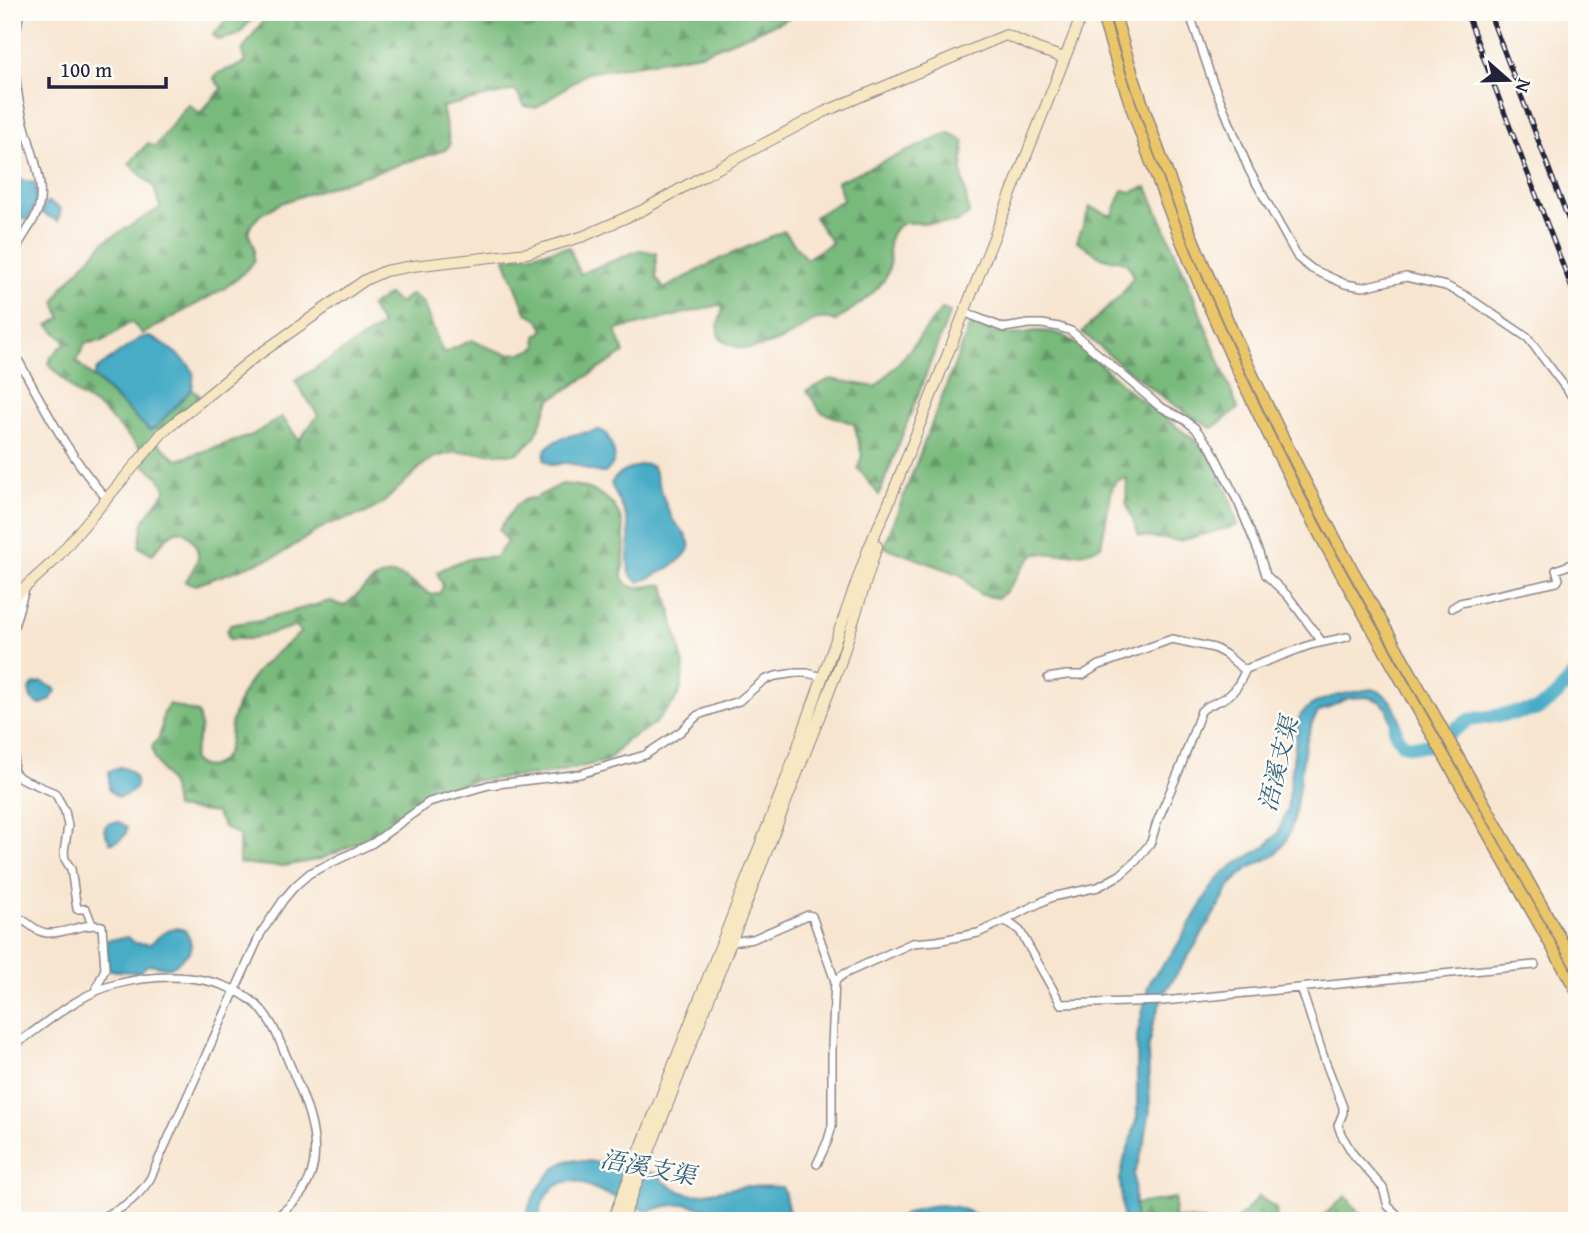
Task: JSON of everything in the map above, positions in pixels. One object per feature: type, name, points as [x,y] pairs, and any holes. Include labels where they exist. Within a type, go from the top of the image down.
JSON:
[{"type":"main road","points":[[618,1219],[788,774],[869,547],[1083,12]]},
{"type":"main road","points":[[1101,12],[1152,165],[1193,267],[1274,447],[1303,504],[1577,968]]},
{"type":"main road","points":[[1114,12],[1134,80],[1163,161],[1250,369],[1289,451],[1429,720]]},
{"type":"main road","points":[[12,599],[54,561],[163,432],[279,339],[365,279],[385,271],[413,266],[527,253],[584,236],[643,210],[824,112],[1006,34],[1064,58]]},
{"type":"main road","points":[[641,1160],[731,942],[840,664],[888,505]]},
{"type":"main road","points":[[1452,760],[1577,992]]},
{"type":"street","points":[[12,258],[37,214],[41,193],[21,114],[15,43],[20,12]]},
{"type":"street","points":[[1189,12],[1212,80],[1249,170],[1298,258],[1312,269],[1345,284],[1363,287],[1406,277],[1446,286],[1466,296],[1528,338],[1577,403]]},
{"type":"street","points":[[963,313],[1004,328],[1042,324],[1071,331],[1158,406],[1195,428],[1211,448],[1239,504],[1266,575],[1288,596],[1322,642]]},
{"type":"street","points":[[12,349],[72,454],[107,499]]},
{"type":"street","points":[[1452,608],[1460,603],[1557,582],[1559,579],[1556,570],[1577,562]]},
{"type":"street","points":[[12,634],[25,589]]},
{"type":"street","points":[[1048,678],[1083,675],[1097,666],[1172,639],[1214,648],[1246,669],[1322,642],[1347,637]]},
{"type":"street","points":[[835,981],[844,974],[912,943],[978,933],[1052,897],[1098,887],[1119,874],[1136,861],[1151,842],[1201,711],[1207,705],[1231,694],[1246,669]]},
{"type":"street","points":[[93,1221],[124,1207],[150,1180],[268,920],[295,886],[312,872],[373,843],[423,805],[481,786],[580,774],[645,755],[680,732],[698,715],[739,701],[764,680],[795,673],[823,677]]},
{"type":"street","points":[[12,725],[15,749],[12,769],[20,778],[55,793],[65,811],[68,827],[65,859],[71,869],[77,909],[86,909],[92,924]]},
{"type":"street","points":[[731,942],[753,939],[808,915],[812,916],[835,981],[832,1126],[817,1164]]},
{"type":"street","points":[[12,917],[24,919],[33,928],[44,933],[60,933],[92,924],[102,926],[105,969],[95,991]]},
{"type":"street","points":[[1003,921],[1020,931],[1061,1004],[1163,1001],[1535,965]]},
{"type":"street","points":[[12,1046],[95,991],[125,982],[174,977],[202,979],[235,991],[258,1005],[272,1025],[307,1106],[312,1124],[314,1152],[309,1180],[301,1194],[273,1221]]},
{"type":"street","points":[[1301,988],[1343,1107],[1338,1125],[1341,1134],[1353,1154],[1383,1188],[1388,1206],[1404,1221]]},
{"type":"green space","points":[[233,12],[258,12],[238,35],[218,40],[213,35]]},
{"type":"green space","points":[[262,12],[805,12],[700,54],[587,73],[536,108],[525,106],[515,90],[442,107],[450,145],[445,150],[281,203],[261,214],[248,232],[254,247],[254,262],[238,278],[143,334],[131,322],[103,341],[86,343],[76,361],[149,430],[154,429],[192,389],[200,396],[143,451],[101,409],[77,394],[48,363],[66,342],[48,325],[61,318],[55,302],[63,287],[105,241],[160,208],[154,187],[129,164],[148,143],[155,147],[188,104],[200,113],[222,89],[214,79],[218,73],[245,63],[242,51],[266,16]]},
{"type":"green space","points":[[949,133],[964,141],[962,172],[969,214],[956,223],[904,223],[896,228],[890,239],[888,272],[884,280],[865,300],[836,321],[816,320],[780,340],[751,348],[737,347],[720,337],[718,327],[723,306],[719,305],[616,330],[624,353],[550,400],[535,437],[515,454],[455,452],[435,457],[383,503],[366,513],[328,524],[279,555],[196,585],[185,582],[196,565],[198,555],[195,544],[185,532],[180,530],[173,533],[152,555],[139,547],[143,522],[166,490],[158,476],[140,462],[157,442],[177,460],[250,436],[282,417],[299,440],[318,415],[295,381],[382,326],[370,306],[388,295],[399,303],[412,294],[423,303],[443,353],[472,340],[504,353],[528,351],[537,347],[536,336],[544,330],[539,320],[526,312],[505,259],[569,247],[580,274],[640,250],[656,253],[656,277],[664,289],[720,259],[784,231],[806,259],[832,243],[814,217],[843,200],[838,181]]},
{"type":"green space","points":[[1147,187],[1238,409],[1212,428],[1128,371],[1082,332],[1121,295],[1133,277],[1125,263],[1102,257],[1077,241],[1090,207],[1112,216],[1123,190],[1131,192]]},
{"type":"green space","points":[[942,309],[950,312],[879,495],[858,468],[862,455],[854,424],[821,412],[807,391],[830,379],[876,387]]},
{"type":"green space","points":[[974,324],[996,333],[1011,335],[1036,331],[1052,332],[1064,336],[1085,350],[1129,391],[1193,439],[1210,456],[1228,493],[1238,525],[1180,541],[1139,536],[1126,502],[1127,478],[1116,481],[1112,488],[1101,546],[1077,553],[1035,554],[1009,589],[998,598],[979,594],[961,575],[884,547],[969,327]]},
{"type":"green space","points":[[562,484],[598,493],[618,512],[624,540],[622,576],[625,582],[635,587],[664,585],[684,666],[681,689],[674,702],[654,724],[628,740],[607,761],[548,774],[473,781],[446,788],[418,801],[374,836],[321,859],[284,866],[239,863],[239,835],[224,827],[216,813],[175,808],[172,787],[155,759],[152,747],[161,733],[164,713],[169,704],[198,713],[201,728],[192,759],[208,767],[216,764],[227,753],[232,720],[251,679],[267,661],[301,632],[296,626],[251,639],[229,639],[227,632],[230,625],[330,601],[343,606],[384,575],[399,575],[432,595],[440,593],[443,586],[437,572],[465,560],[495,558],[507,542],[499,529],[517,504]]},
{"type":"green space","points":[[1259,1196],[1276,1209],[1277,1221],[1234,1221],[1244,1213]]},
{"type":"green space","points":[[1346,1196],[1360,1214],[1355,1221],[1317,1221]]},
{"type":"green space","points":[[1175,1198],[1174,1218],[1207,1221],[1135,1221],[1135,1204]]},
{"type":"water","points":[[21,180],[35,183],[36,201],[29,219],[23,219],[12,211],[12,184]]},
{"type":"water","points":[[48,202],[61,209],[58,221],[42,213]]},
{"type":"water","points":[[149,337],[180,357],[190,367],[193,376],[192,389],[154,429],[149,430],[94,377],[97,369],[140,338]]},
{"type":"water","points":[[599,430],[606,433],[614,454],[613,463],[605,473],[569,463],[552,465],[544,460],[545,450],[556,441]]},
{"type":"water","points":[[646,464],[653,467],[664,501],[673,520],[687,537],[689,549],[662,572],[639,582],[629,572],[628,523],[611,484],[621,473]]},
{"type":"water","points":[[42,682],[56,691],[50,700],[40,705],[31,699],[29,690],[34,684]]},
{"type":"water","points":[[1371,689],[1385,695],[1395,707],[1404,740],[1402,748],[1394,739],[1388,709],[1379,701],[1367,697],[1349,698],[1318,712],[1305,746],[1294,820],[1286,841],[1275,855],[1249,868],[1234,881],[1163,995],[1152,1027],[1148,1051],[1150,1110],[1144,1145],[1134,1174],[1135,1221],[1123,1221],[1120,1180],[1137,1117],[1137,1036],[1152,978],[1174,951],[1219,877],[1266,846],[1278,833],[1287,810],[1298,721],[1302,713],[1319,701]]},
{"type":"water","points":[[120,767],[132,773],[136,787],[127,795],[118,797],[109,790],[109,771]]},
{"type":"water","points":[[114,822],[127,827],[127,831],[122,838],[110,843],[104,830],[107,824]]},
{"type":"water","points":[[178,928],[185,930],[191,947],[188,954],[173,965],[148,965],[140,972],[108,969],[106,940],[128,937],[135,943],[150,944],[166,932]]},
{"type":"water","points":[[570,1160],[610,1163],[659,1175],[664,1182],[694,1195],[745,1186],[782,1187],[791,1221],[771,1221],[763,1218],[730,1221],[716,1212],[686,1204],[647,1211],[571,1181],[550,1191],[542,1205],[539,1221],[525,1221],[541,1185],[555,1169]]},
{"type":"water","points":[[941,1205],[957,1207],[992,1221],[892,1221],[916,1209]]},
{"type":"waterway","name":"浯溪支渠","points":[[1395,728],[1403,744],[1432,744],[1469,720],[1535,710],[1559,692],[1577,669]]},
{"type":"railway","points":[[1466,12],[1577,302]]},
{"type":"railway","points":[[1489,12],[1577,242]]}]
